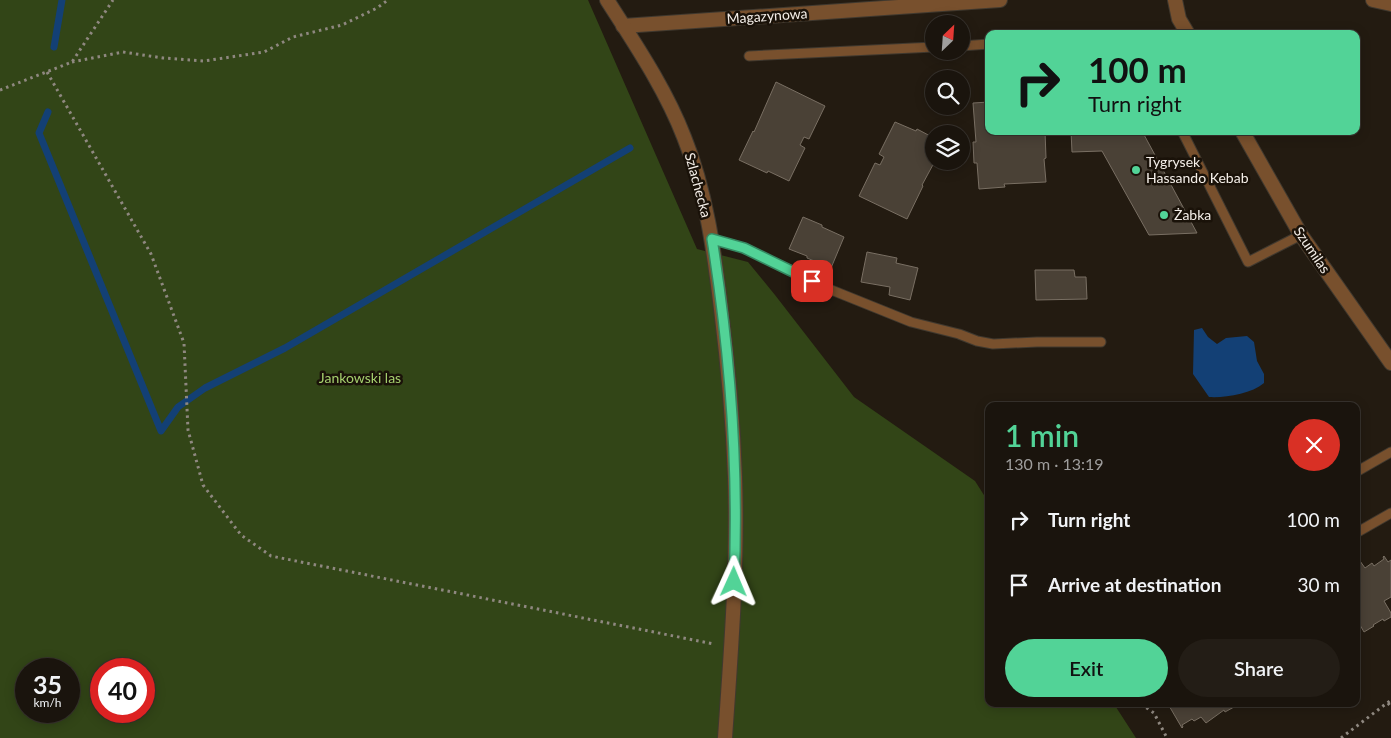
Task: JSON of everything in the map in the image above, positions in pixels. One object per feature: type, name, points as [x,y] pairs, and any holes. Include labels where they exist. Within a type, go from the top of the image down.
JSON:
[{"type":"street","name":"Szlachecka","points":[[607,0],[658,82],[684,136],[698,178],[712,239],[729,370],[735,478],[733,629],[725,738]]},
{"type":"street","name":"Magazynowa","points":[[623,26],[1000,0]]},
{"type":"street","points":[[1175,0],[1179,19],[1186,30]]},
{"type":"street","points":[[1373,0],[1391,4]]},
{"type":"street","name":"Szumilas","points":[[1244,135],[1301,235],[1391,363]]},
{"type":"lane","points":[[970,45],[985,44]]},
{"type":"lane","points":[[749,56],[925,47]]},
{"type":"lane","points":[[1184,135],[1248,262],[1301,235]]},
{"type":"lane","points":[[712,239],[744,248],[829,290],[911,322],[959,334],[977,341],[993,344],[1101,342]]},
{"type":"lane","points":[[1360,470],[1391,452]]},
{"type":"lane","points":[[1360,531],[1391,513]]},
{"type":"path","points":[[72,62],[113,0]]},
{"type":"path","points":[[0,90],[72,62],[124,52],[163,58],[204,61],[264,52],[293,37],[342,25],[377,8],[388,0]]},
{"type":"path","points":[[47,72],[151,254],[184,343],[188,430],[203,485],[241,535],[271,556],[732,648]]},
{"type":"path","points":[[1341,738],[1389,701],[1391,707]]},
{"type":"path","points":[[1145,707],[1154,714],[1167,738]]},
{"type":"green space","name":"Jankowski las","points":[[0,0],[588,0],[697,249],[748,262],[854,397],[975,481],[985,497],[985,707],[1116,707],[1136,738],[0,738]]},
{"type":"water","points":[[1202,328],[1208,337],[1217,344],[1226,338],[1247,336],[1254,342],[1257,361],[1264,374],[1264,383],[1252,390],[1238,394],[1209,397],[1193,374],[1194,330]]},
{"type":"building","points":[[776,82],[825,106],[809,139],[804,137],[800,145],[805,148],[789,181],[739,160],[754,132]]},
{"type":"building","points":[[985,102],[985,135],[1045,135],[1046,158],[1044,159],[1046,182],[1004,184],[1005,187],[979,189],[977,163],[974,163],[973,142],[976,142],[973,103]]},
{"type":"building","points":[[895,122],[925,133],[925,170],[930,170],[907,219],[859,196],[875,163],[880,165],[884,157],[879,154]]},
{"type":"building","points":[[1071,135],[1144,135],[1197,233],[1149,235],[1102,151],[1072,152]]},
{"type":"building","points":[[803,217],[844,237],[831,268],[789,249]]},
{"type":"building","points":[[867,252],[897,258],[896,263],[918,268],[910,300],[889,295],[890,287],[861,282]]},
{"type":"building","points":[[1035,270],[1074,270],[1075,277],[1086,277],[1087,299],[1036,300]]},
{"type":"building","points":[[1383,557],[1388,562],[1391,560],[1391,597],[1384,601],[1391,613],[1391,617],[1384,621],[1383,619],[1364,632],[1360,625],[1360,561],[1365,568],[1372,563],[1374,566],[1384,559]]},
{"type":"building","points":[[1170,707],[1234,707],[1225,712],[1224,710],[1206,723],[1201,717],[1194,721],[1192,719],[1182,725],[1182,728]]},
{"type":"waterway","points":[[54,47],[62,0]]},
{"type":"waterway","points":[[48,112],[39,133],[161,431],[178,407],[205,388],[285,348],[630,148]]},
{"type":"place","name":"Tygrysek Hassando Kebab","points":[[1136,170]]},
{"type":"place","name":"Żabka","points":[[1164,215]]},
{"type":"route","points":[[734,582],[735,478],[729,370],[712,239],[744,248],[812,281]]}]
